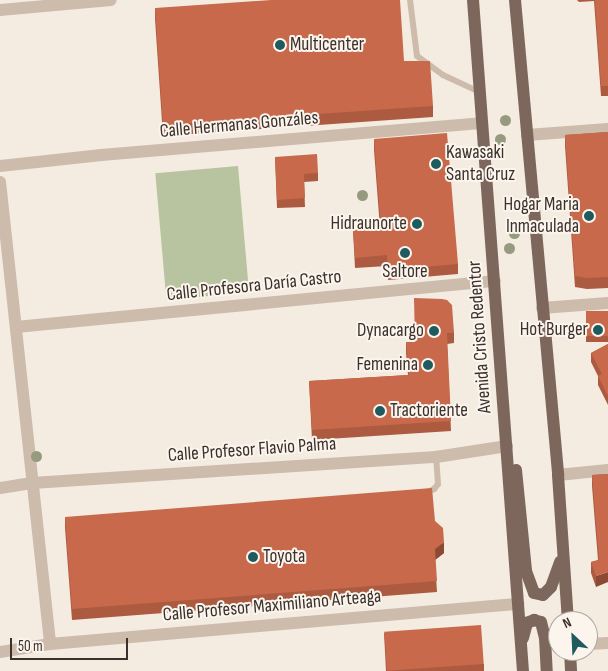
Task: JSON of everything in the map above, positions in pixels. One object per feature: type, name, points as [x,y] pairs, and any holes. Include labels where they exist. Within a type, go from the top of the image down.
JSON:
[{"type":"main road","name":"Avenida Cristo Redentor","points":[[472,0],[523,665]]},
{"type":"main road","points":[[515,0],[558,474],[567,611]]},
{"type":"main road","points":[[505,421],[512,443],[520,497],[526,571],[534,593],[543,595],[551,587],[563,550]]},
{"type":"main road","points":[[523,665],[523,630],[527,623],[538,620],[543,630],[547,671]]},
{"type":"street","points":[[0,10],[111,0]]},
{"type":"street","name":"Calle Hermanas Gonzáles","points":[[0,166],[110,154],[481,123]]},
{"type":"street","points":[[527,135],[608,129]]},
{"type":"street","points":[[0,182],[50,644]]},
{"type":"street","name":"Calle Profesora Daría Castro","points":[[16,327],[495,281]]},
{"type":"street","points":[[542,308],[608,303]]},
{"type":"street","name":"Calle Profesor Flavio Palma","points":[[0,488],[32,483],[436,457],[507,446]]},
{"type":"street","points":[[558,474],[608,470]]},
{"type":"street","name":"Calle Profesor Maximiliano Arteaga","points":[[0,652],[50,644],[518,604]]},
{"type":"lane","points":[[410,0],[417,56],[443,74],[479,92]]},
{"type":"lane","points":[[417,493],[427,492],[438,484],[436,457]]},
{"type":"green space","points":[[238,166],[249,293],[166,300],[155,173]]},
{"type":"building","name":"Multicenter","points":[[271,0],[400,0],[404,61],[430,61],[433,106],[163,125],[155,8]]},
{"type":"building","points":[[595,0],[608,0],[608,86],[601,86]]},
{"type":"building","name":"Hogar Maria Inmaculada","points":[[608,132],[608,277],[587,278],[575,276],[565,135]]},
{"type":"building","points":[[447,133],[458,264],[388,270],[387,255],[355,258],[353,230],[381,228],[374,139]]},
{"type":"building","points":[[317,154],[318,173],[304,174],[305,198],[277,200],[275,157]]},
{"type":"building","points":[[414,298],[442,299],[447,300],[452,305],[454,333],[447,333],[451,421],[312,430],[309,381],[409,375],[406,342],[415,342]]},
{"type":"building","name":"Hot Burger","points":[[586,311],[608,311],[608,336],[586,336]]},
{"type":"building","points":[[608,344],[608,396],[598,376],[602,374],[591,353]]},
{"type":"building","points":[[608,474],[608,572],[596,576],[591,562],[599,560],[592,475]]},
{"type":"building","name":"Toyota","points":[[432,488],[435,521],[443,528],[444,542],[435,549],[437,581],[72,609],[65,517]]},
{"type":"building","points":[[481,625],[484,664],[387,671],[384,632]]},
{"type":"place","name":"Multicenter","points":[[280,45]]},
{"type":"place","name":"Kawasaki Santa Cruz","points":[[436,164]]},
{"type":"place","name":"Hogar Maria Inmaculada","points":[[589,216]]},
{"type":"place","name":"Hidraunorte","points":[[417,224]]},
{"type":"place","name":"Saltore","points":[[405,253]]},
{"type":"place","name":"Hot Burger","points":[[598,330]]},
{"type":"place","name":"Dynacargo","points":[[434,331]]},
{"type":"place","name":"Femenina","points":[[428,365]]},
{"type":"place","name":"Tractoriente","points":[[380,411]]},
{"type":"place","name":"Toyota","points":[[253,557]]}]
